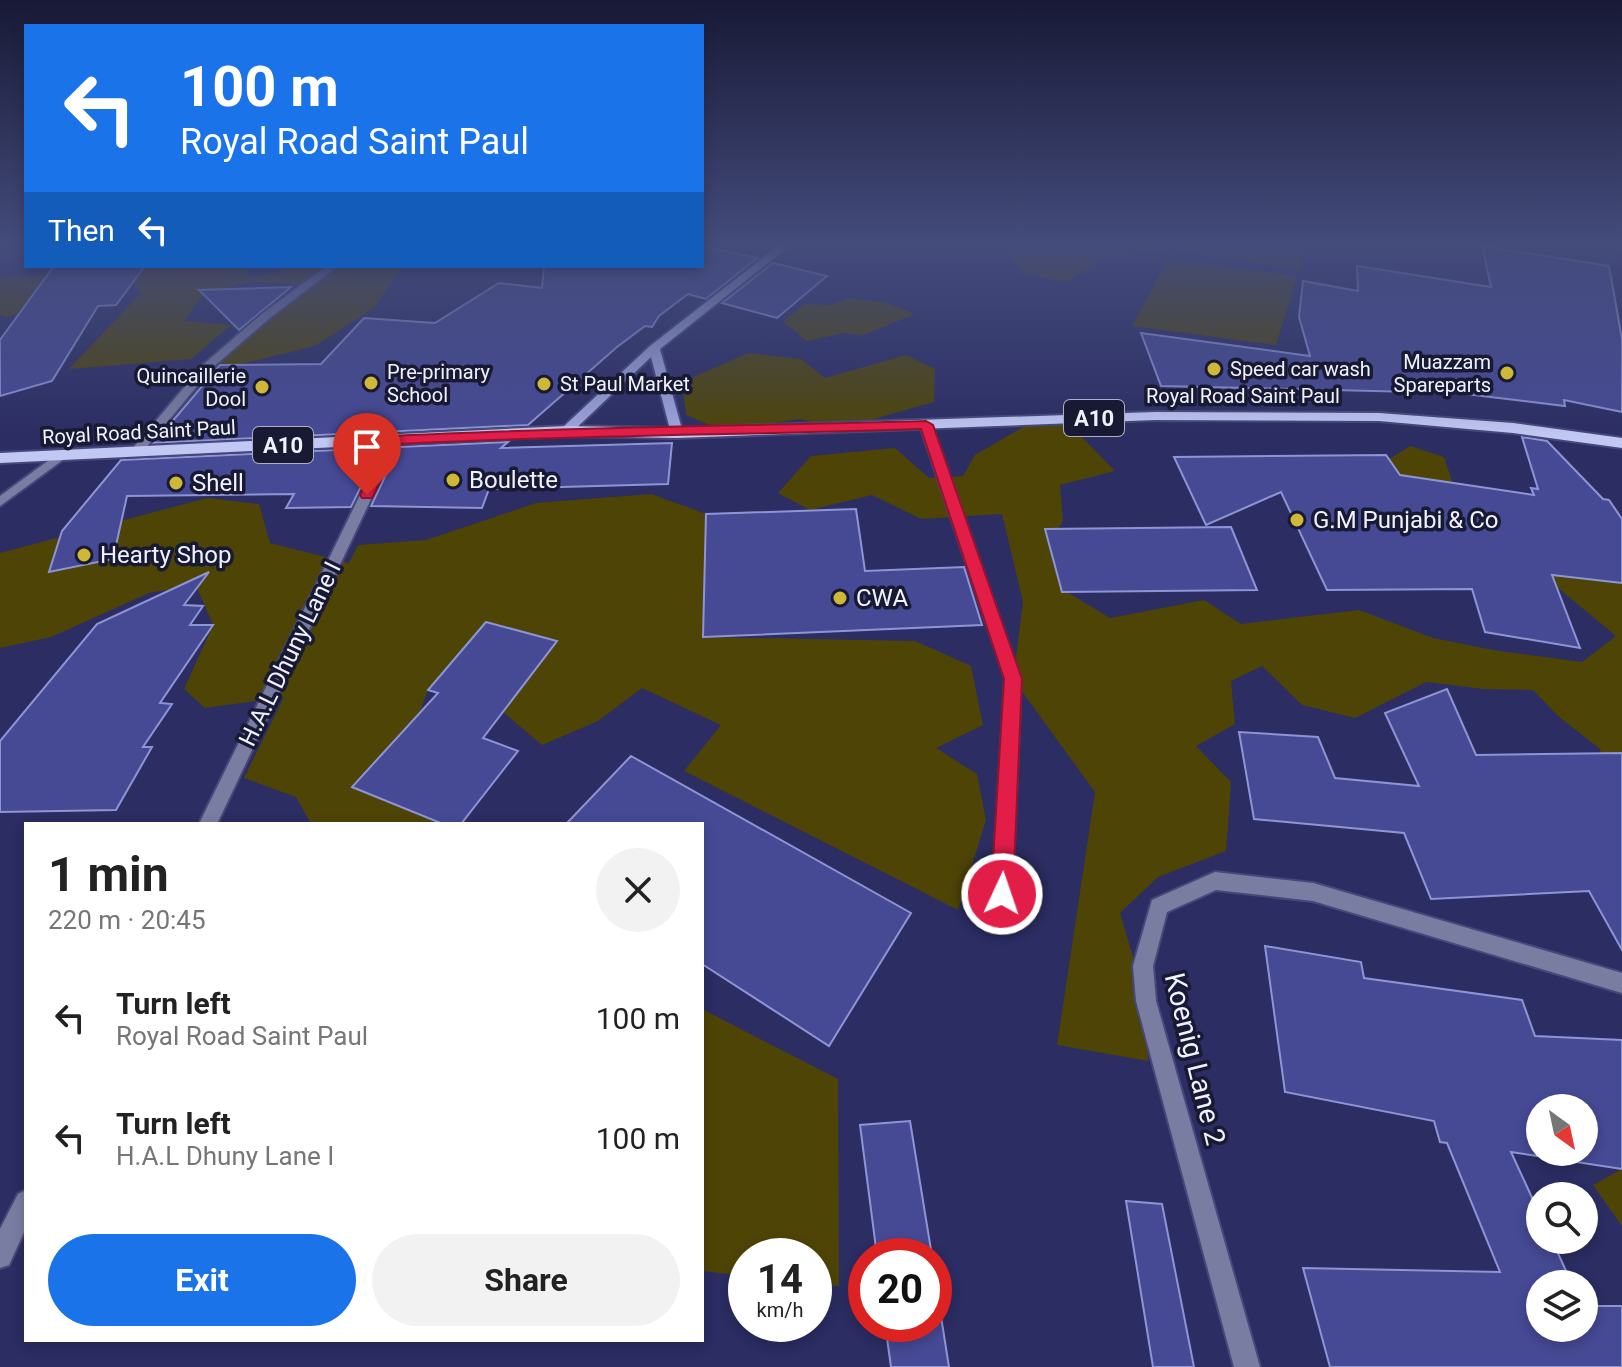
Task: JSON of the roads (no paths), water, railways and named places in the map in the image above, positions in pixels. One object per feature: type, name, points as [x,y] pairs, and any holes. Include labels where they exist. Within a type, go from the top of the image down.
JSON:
[{"type":"main road","points":[[566,431],[654,348],[703,310]]},
{"type":"main road","points":[[654,348],[677,433]]},
{"type":"main road","name":"Royal Road Saint Paul","points":[[0,458],[566,431],[677,433],[1155,416],[1318,414],[1513,428],[1622,443]]},
{"type":"street","points":[[136,452],[208,366],[274,310]]},
{"type":"street","points":[[926,425],[1013,679],[1002,894]]},
{"type":"street","name":"H.A.L Dhuny Lane I","points":[[209,822],[393,440]]},
{"type":"street","points":[[0,502],[60,456]]},
{"type":"street","name":"Koenig Lane 2","points":[[1247,1367],[1146,1001],[1143,966],[1159,906],[1215,881],[1313,892],[1622,983]]},
{"type":"street","points":[[0,1256],[24,1206]]},
{"type":"place","name":"Speed car wash","points":[[1214,369]]},
{"type":"place","name":"Muazzam Spareparts","points":[[1507,373]]},
{"type":"place","name":"Pre-primary School","points":[[371,383]]},
{"type":"place","name":"St Paul Market","points":[[544,384]]},
{"type":"place","name":"Quincaillerie Dool","points":[[262,387]]},
{"type":"place","name":"Boulette","points":[[453,480]]},
{"type":"place","name":"Shell","points":[[176,483]]},
{"type":"place","name":"G.M Punjabi & Co","points":[[1297,520]]},
{"type":"place","name":"Hearty Shop","points":[[84,555]]},
{"type":"place","name":"CWA","points":[[840,598]]}]
